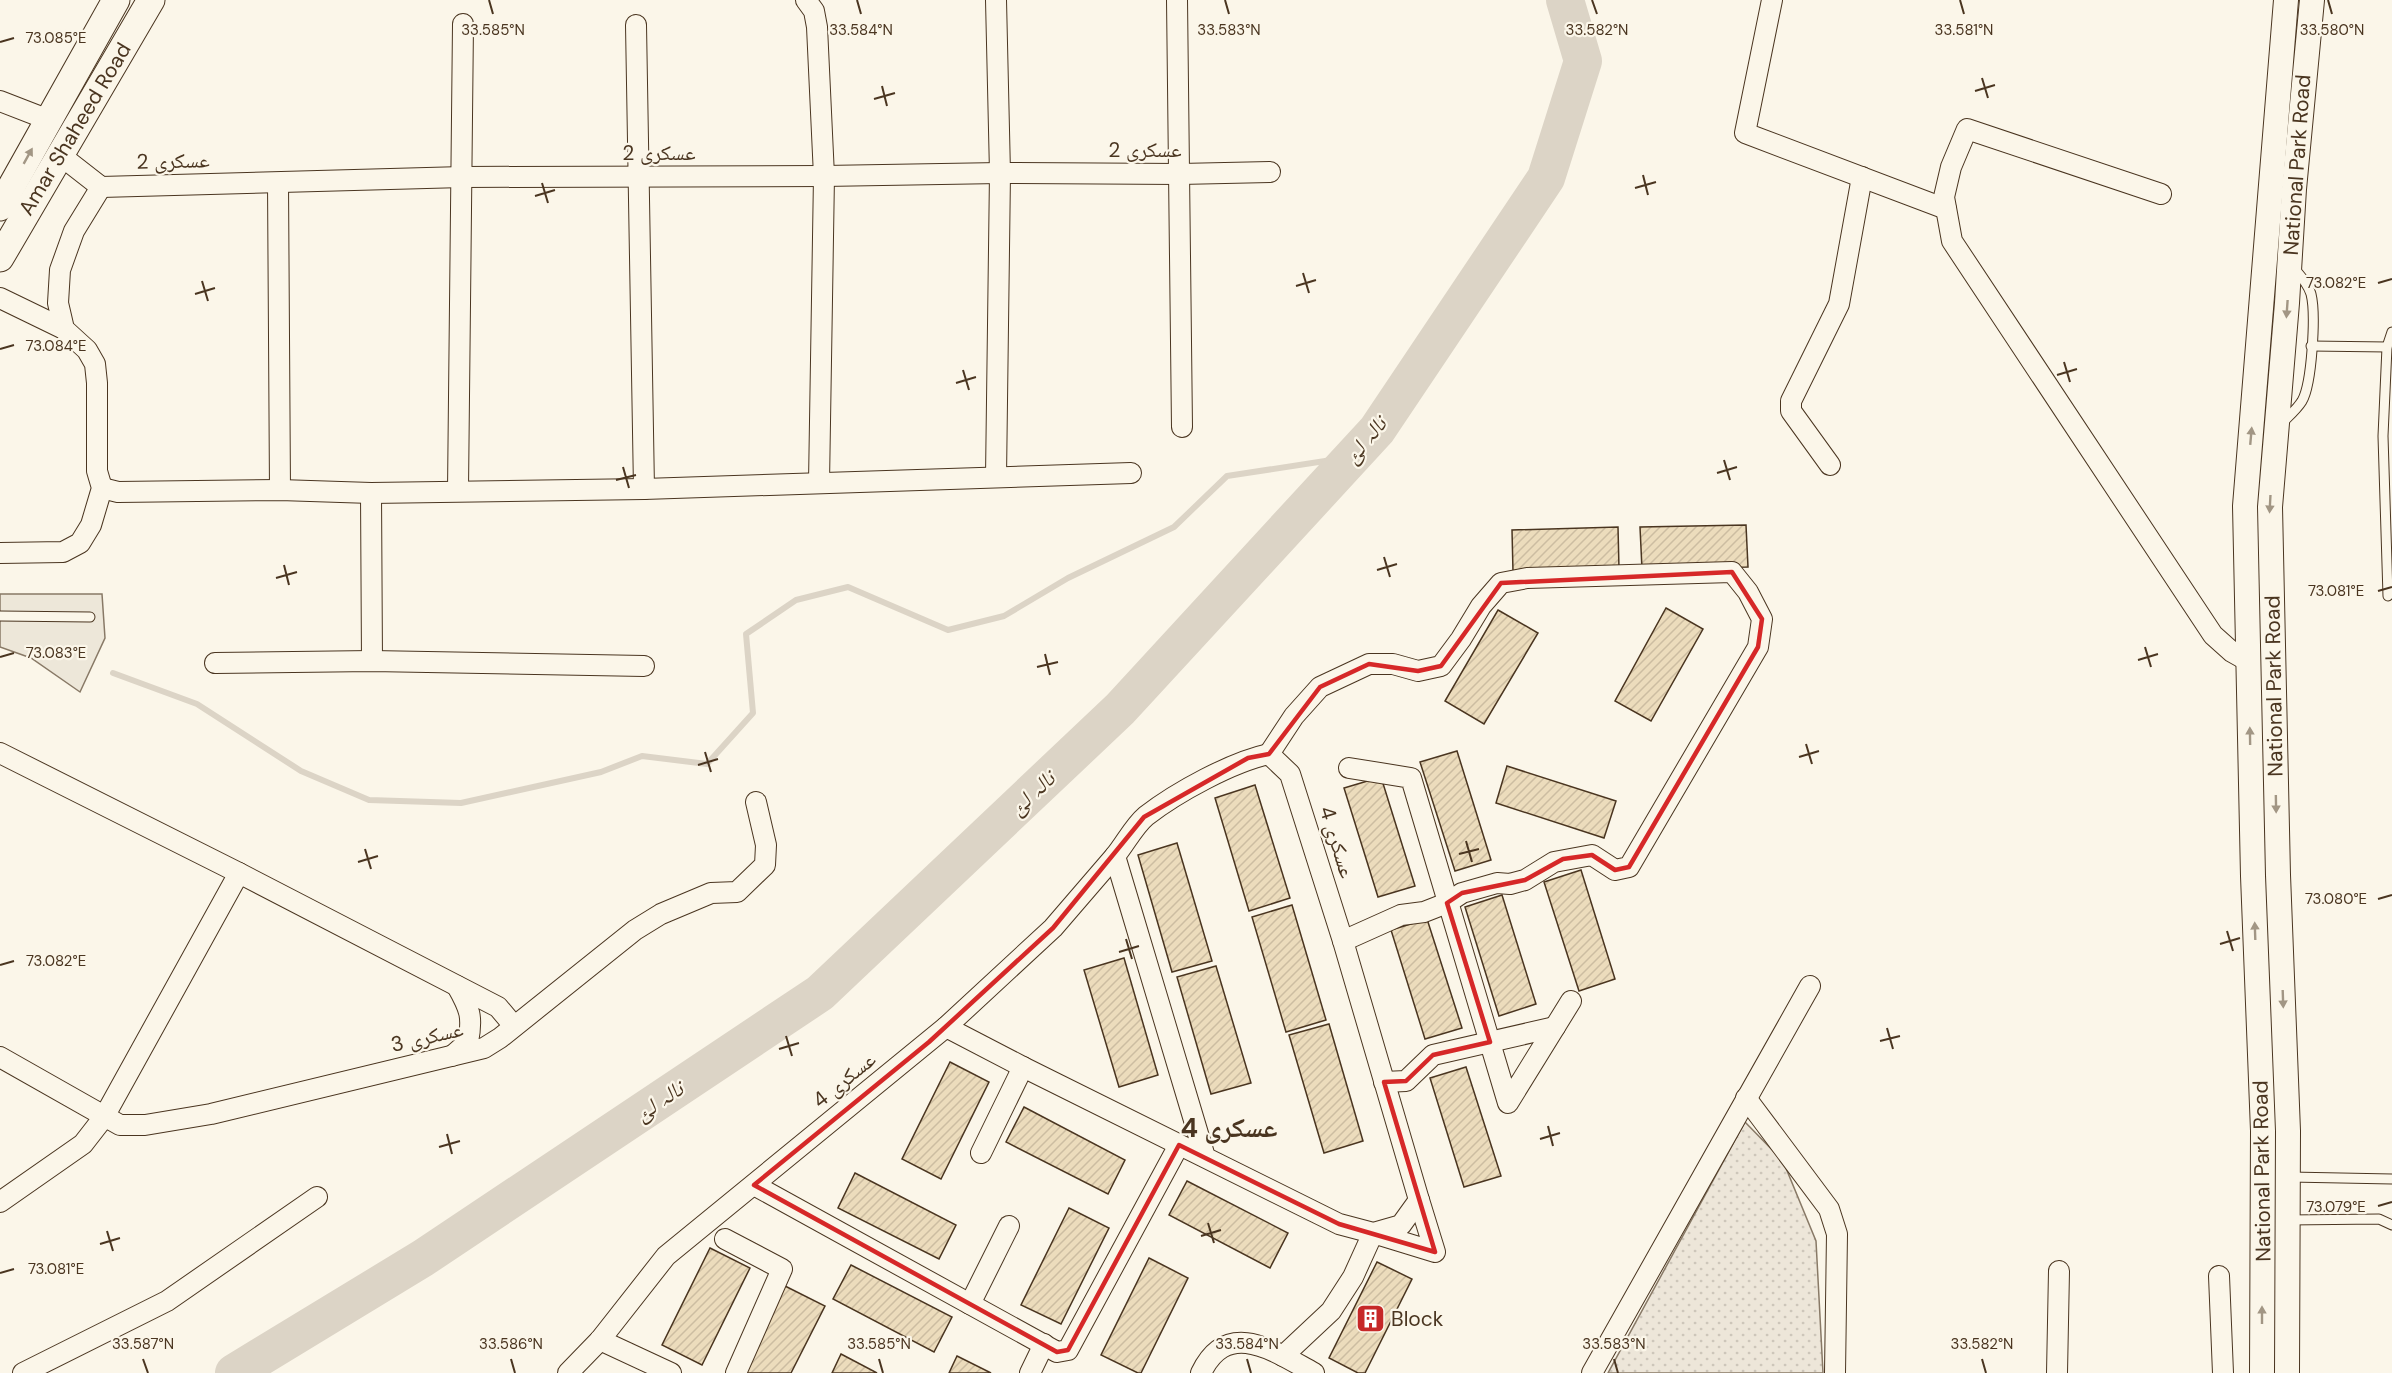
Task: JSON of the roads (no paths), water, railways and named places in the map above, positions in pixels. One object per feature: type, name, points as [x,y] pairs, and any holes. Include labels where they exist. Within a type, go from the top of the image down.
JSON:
[{"type":"main road","name":"Amar Shaheed Road","points":[[0,207],[116,0]]},
{"type":"main road","name":"Amar Shaheed Road","points":[[0,258],[152,0]]},
{"type":"street","points":[[806,0],[814,11],[817,27],[824,176],[819,483]]},
{"type":"street","points":[[996,0],[1000,173],[996,477]]},
{"type":"street","points":[[1177,0],[1182,427]]},
{"type":"street","points":[[1772,0],[1745,133],[1946,209]]},
{"type":"street","name":"National Park Road","points":[[2262,1373],[2263,1131],[2253,876],[2245,506],[2286,0]]},
{"type":"street","name":"National Park Road","points":[[2287,1373],[2288,1131],[2278,875],[2270,507],[2312,0]]},
{"type":"street","points":[[458,490],[463,24]]},
{"type":"street","points":[[636,25],[644,489]]},
{"type":"street","points":[[0,101],[49,120]]},
{"type":"street","points":[[2161,194],[1967,129],[1951,167],[1944,197],[1952,241],[2213,635],[2232,652],[2248,661]]},
{"type":"street","points":[[60,155],[101,187],[74,231],[60,270],[58,303],[64,329]]},
{"type":"street","name":"عسکری 2","points":[[101,187],[463,177],[1270,172]]},
{"type":"street","points":[[1830,465],[1791,411],[1791,400],[1839,303],[1862,177]]},
{"type":"street","points":[[278,183],[280,490]]},
{"type":"street","points":[[0,298],[64,329],[87,350],[95,364],[97,471],[102,488],[91,525],[80,543],[63,552],[0,553]]},
{"type":"street","points":[[102,488],[118,492],[280,490],[371,493],[644,489],[1131,473]]},
{"type":"street","points":[[371,493],[372,661]]},
{"type":"street","points":[[1205,1157],[1116,856],[1144,817],[1182,792],[1248,758],[1269,754],[1294,716],[1320,687],[1369,664],[1393,664],[1418,671],[1441,666],[1482,606],[1501,583],[1527,578],[1732,572],[1748,592],[1762,619],[1758,647],[1629,867],[1615,870],[1592,855],[1563,860],[1542,867],[1525,880],[1510,884],[1497,883],[1462,893],[1447,903],[1424,912],[1401,915],[1342,941]]},
{"type":"street","points":[[215,663],[372,661],[644,666]]},
{"type":"street","points":[[0,753],[498,1007],[514,1026]]},
{"type":"street","name":"عسکری 4","points":[[1269,754],[1290,774],[1435,1252],[1373,1233]]},
{"type":"street","points":[[1349,768],[1411,778],[1508,1103],[1571,1001]]},
{"type":"street","name":"عسکری 3","points":[[0,1058],[120,1125],[145,1125],[211,1114],[484,1048],[635,930],[661,914],[711,893],[737,891],[765,865],[766,845],[756,801]]},
{"type":"street","name":"عسکری 4","points":[[568,1373],[600,1340],[666,1256],[946,1027],[1053,928],[1116,856]]},
{"type":"street","points":[[0,1202],[83,1144],[104,1117],[239,873]]},
{"type":"street","points":[[452,1056],[468,1042],[472,1022],[469,1006],[457,986]]},
{"type":"street","points":[[1592,1373],[1810,986]]},
{"type":"street","points":[[946,1027],[1339,1224],[1373,1233],[1401,1225],[1419,1200]]},
{"type":"street","points":[[1383,1082],[1406,1081],[1433,1054],[1555,1028]]},
{"type":"street","points":[[981,1153],[1023,1067]]},
{"type":"street","points":[[1746,1098],[1829,1209],[1837,1234],[1835,1373]]},
{"type":"street","points":[[754,1185],[1058,1352],[1068,1350],[1179,1145]]},
{"type":"street","points":[[23,1373],[167,1301],[317,1197]]},
{"type":"street","points":[[970,1304],[1009,1226]]},
{"type":"street","points":[[1283,1356],[1331,1311],[1353,1277],[1373,1233]]},
{"type":"street","points":[[725,1239],[783,1269],[736,1373]]},
{"type":"street","points":[[2057,1373],[2059,1271]]},
{"type":"street","points":[[2219,1276],[2223,1373]]},
{"type":"street","points":[[600,1340],[671,1373]]},
{"type":"street","points":[[1201,1373],[1208,1358],[1219,1348],[1239,1343],[1262,1344],[1314,1373]]},
{"type":"street","points":[[1030,1373],[1044,1344]]},
{"type":"lane","points":[[2276,430],[2302,401],[2309,375],[2313,316],[2311,293],[2304,279],[2290,263]]},
{"type":"lane","points":[[2388,596],[2383,436],[2386,347],[2392,332]]},
{"type":"lane","points":[[2311,346],[2386,347]]},
{"type":"lane","points":[[0,616],[90,617]]},
{"type":"lane","points":[[2288,1177],[2392,1179]]},
{"type":"lane","points":[[2287,1220],[2379,1219],[2392,1225]]},
{"type":"waterway","name":"نالہ لئ","points":[[234,1373],[423,1258],[820,993],[1120,709],[1377,430],[1546,178],[1583,61],[1565,0]]},
{"type":"waterway","points":[[113,673],[197,704],[301,771],[369,800],[461,803],[601,772],[642,756],[707,764],[753,713],[746,634],[796,600],[848,587],[948,630],[1004,616],[1068,578],[1174,527],[1227,476],[1351,457]]},
{"type":"place","name":"Block","points":[[1370,1319]]},
{"type":"district","name":"عسکری 4","points":[[1229,1127]]}]
